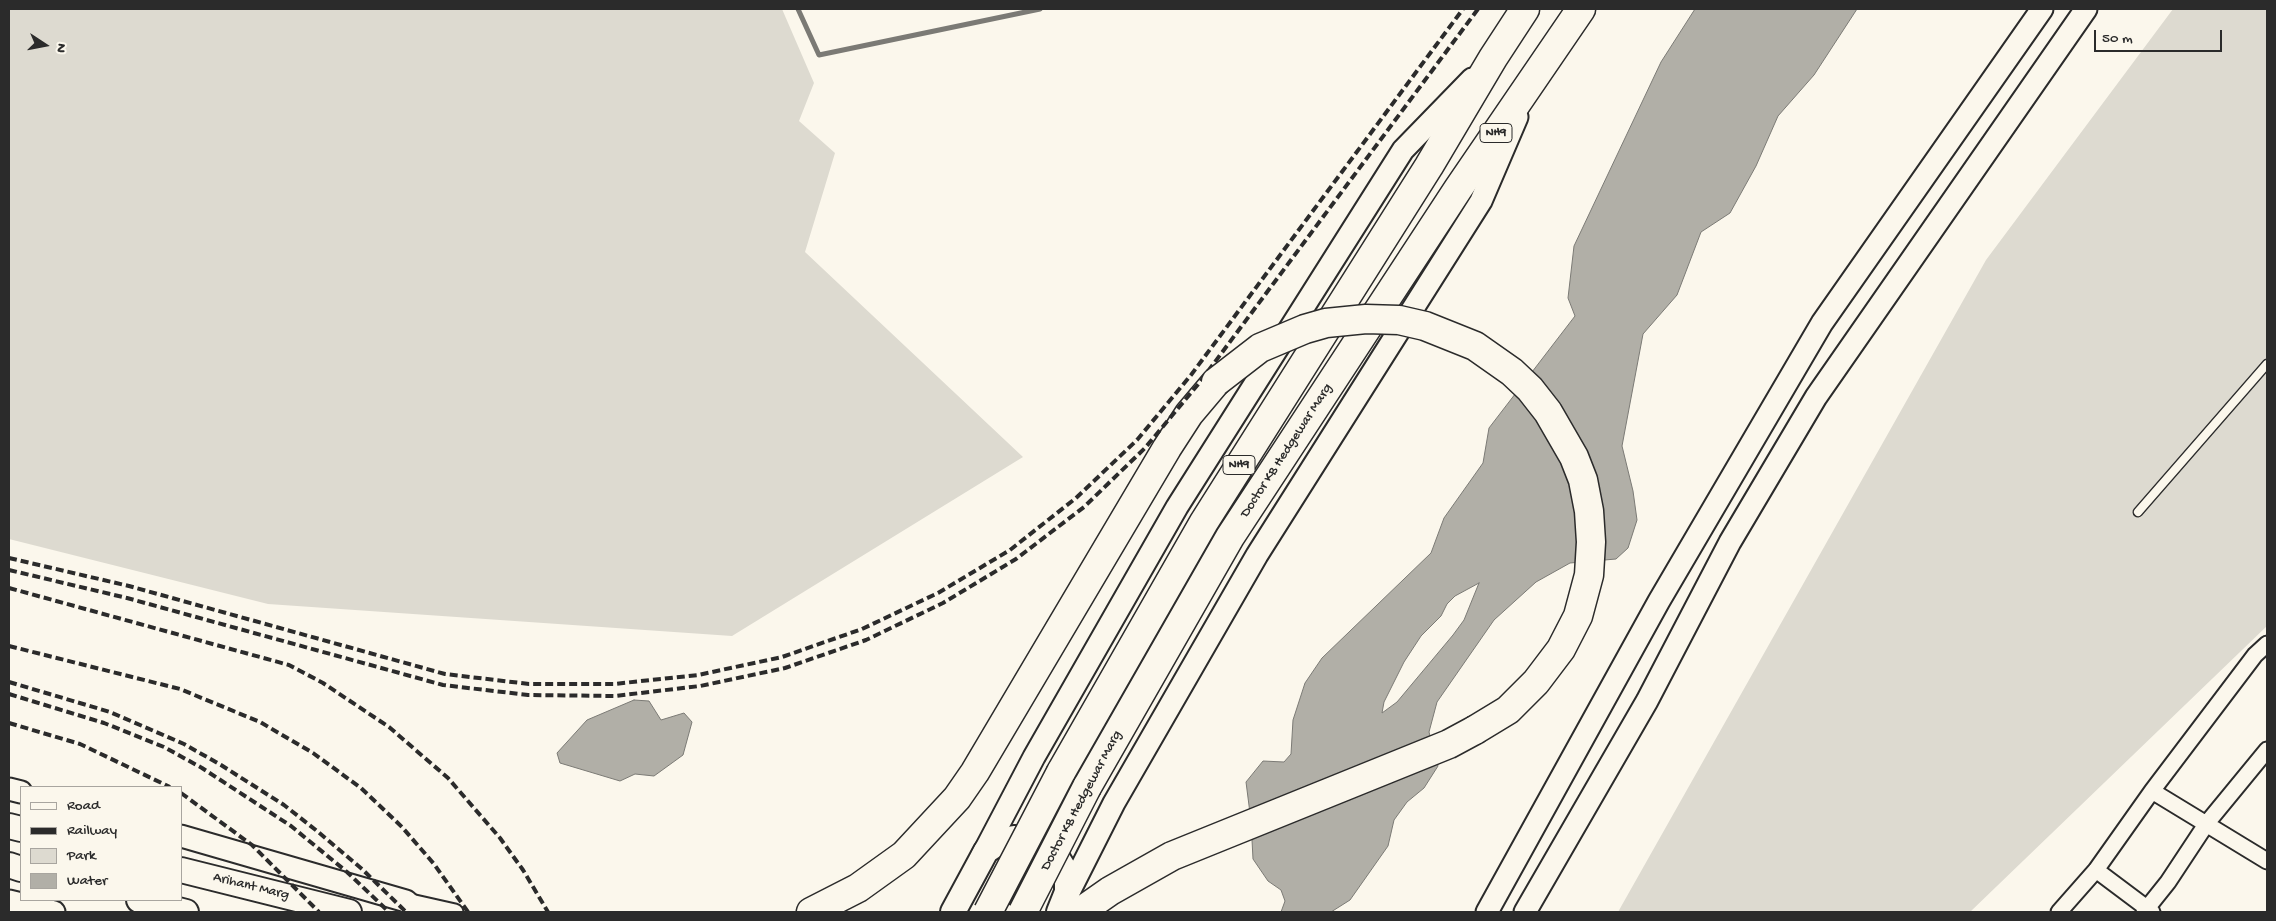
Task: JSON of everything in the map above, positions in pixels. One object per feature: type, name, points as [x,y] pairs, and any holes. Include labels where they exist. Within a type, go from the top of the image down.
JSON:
[{"type":"highway","name":"NH9","points":[[988,912],[1061,772],[1204,522],[1429,166],[1493,58],[1525,9]]},
{"type":"highway","name":"Doctor KB Hedgewar Marg","points":[[1023,912],[1088,788],[1230,538],[1458,190],[1580,9]]},
{"type":"highway","points":[[811,912],[858,888],[897,860],[922,838],[957,798],[976,772],[1167,448],[1189,414],[1230,369],[1260,348],[1289,334],[1326,323],[1366,319],[1399,320],[1441,331],[1475,346],[1512,372],[1530,389],[1548,412],[1574,457],[1583,480],[1589,511],[1591,542],[1590,575],[1578,616],[1561,649],[1536,682],[1508,710],[1449,744],[1172,856],[1110,891],[1066,912]]},
{"type":"main road","points":[[953,912],[986,851],[998,843],[1014,838],[1029,839],[1043,845],[1055,854],[1063,867],[1067,882],[1066,912]]},
{"type":"main road","name":"Arihant Marg","points":[[182,870],[349,912]]},
{"type":"main road","points":[[143,901],[186,912]]},
{"type":"street","points":[[1487,912],[1659,601],[1822,323],[2042,9]]},
{"type":"street","points":[[1525,912],[1647,701],[1730,542],[1816,397],[2086,9]]},
{"type":"street","points":[[978,863],[1034,757],[1177,507],[1403,150],[1493,58]]},
{"type":"street","points":[[1066,912],[1114,804],[1257,555],[1481,200],[1535,76]]},
{"type":"street","points":[[2059,912],[2096,870],[2152,791],[2255,655],[2267,644]]},
{"type":"street","points":[[2096,870],[2148,911],[2207,824],[2267,750]]},
{"type":"street","points":[[2152,791],[2267,860]]},
{"type":"street","points":[[182,836],[412,906],[455,912]]},
{"type":"street","points":[[9,900],[54,912]]},
{"type":"lane","points":[[2138,512],[2267,364]]},
{"type":"green space","points":[[9,9],[782,9],[814,83],[799,121],[835,153],[805,252],[1023,457],[732,636],[268,604],[9,539]]},
{"type":"green space","points":[[2173,9],[2267,9],[2267,626],[1970,912],[1618,912],[1986,260]]},
{"type":"water","points":[[1695,9],[1857,9],[1814,75],[1778,116],[1756,166],[1730,213],[1701,232],[1677,295],[1643,334],[1622,446],[1633,491],[1637,520],[1628,548],[1616,559],[1570,563],[1536,582],[1494,620],[1437,702],[1429,732],[1438,766],[1424,788],[1407,802],[1394,820],[1388,846],[1350,900],[1331,912],[1281,912],[1285,901],[1281,890],[1268,881],[1253,859],[1246,782],[1263,761],[1284,762],[1291,754],[1293,720],[1305,683],[1322,658],[1431,553],[1444,518],[1483,463],[1489,428],[1575,316],[1568,298],[1574,246],[1661,62]],"holes":[[[1479,583],[1464,620],[1397,702],[1382,713],[1384,702],[1404,662],[1421,636],[1441,616],[1447,604],[1455,596]]]},
{"type":"water","points":[[634,700],[649,701],[661,720],[684,713],[692,722],[683,755],[654,776],[635,774],[620,781],[560,763],[557,753],[587,720]]},
{"type":"waterway","points":[[798,9],[819,55],[1040,9]]},
{"type":"railway","points":[[9,558],[129,586],[445,674],[529,684],[614,684],[698,675],[782,657],[862,629],[938,593],[1010,550],[1076,498],[1137,440],[1191,375],[1463,9]]},
{"type":"railway","points":[[9,570],[127,598],[443,685],[528,695],[615,696],[700,686],[785,668],[866,640],[943,603],[1016,559],[1084,507],[1145,448],[1200,382],[1478,9]]},
{"type":"railway","points":[[9,588],[289,665],[323,683],[389,727],[448,778],[500,838],[523,870],[548,912]]},
{"type":"railway","points":[[9,646],[180,689],[260,722],[313,753],[361,788],[402,827],[434,864],[468,912]]},
{"type":"railway","points":[[9,682],[110,712],[184,744],[221,765],[284,805],[317,831],[362,869],[406,912]]},
{"type":"railway","points":[[9,694],[104,723],[164,747],[202,768],[291,826],[347,872],[389,912]]},
{"type":"railway","points":[[9,723],[80,744],[168,786]]},
{"type":"railway","points":[[182,794],[252,845],[319,912]]}]
